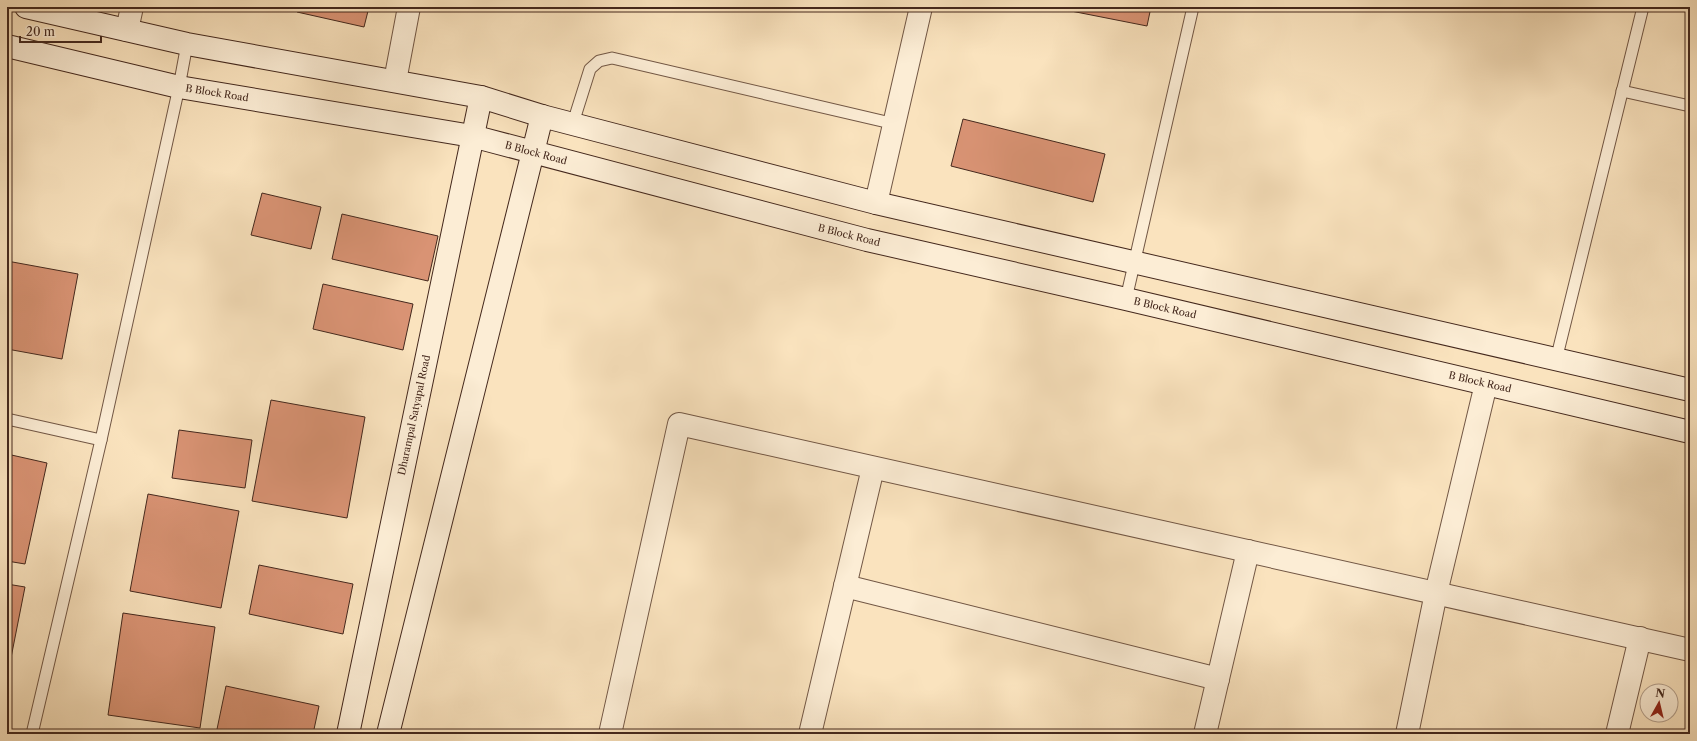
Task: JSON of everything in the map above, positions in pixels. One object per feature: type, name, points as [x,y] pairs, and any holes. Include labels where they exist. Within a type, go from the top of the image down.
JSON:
[{"type":"street","points":[[26,7],[187,44],[481,97],[542,116],[876,203],[1690,390]]},
{"type":"street","points":[[127,30],[132,7]]},
{"type":"street","points":[[395,81],[409,7]]},
{"type":"street","points":[[876,203],[921,7]]},
{"type":"street","name":"B Block Road","points":[[7,46],[179,87],[472,136],[532,153],[868,240],[1126,299],[1690,432]]},
{"type":"street","name":"Dharampal Satyapal Road","points":[[348,734],[481,97]]},
{"type":"street","points":[[388,734],[542,116]]},
{"type":"street","points":[[1407,734],[1436,593],[1486,384]]},
{"type":"street","points":[[610,734],[679,424],[1690,650]]},
{"type":"street","points":[[810,734],[873,468]]},
{"type":"street","points":[[1205,734],[1248,551]]},
{"type":"street","points":[[845,586],[1218,678]]},
{"type":"street","points":[[1617,734],[1640,638]]},
{"type":"lane","points":[[1126,299],[1193,7]]},
{"type":"lane","points":[[1556,360],[1643,7]]},
{"type":"lane","points":[[32,734],[102,440],[179,87],[187,44]]},
{"type":"lane","points":[[573,123],[590,69],[599,61],[612,58],[895,124]]},
{"type":"lane","points":[[1622,91],[1690,106]]},
{"type":"lane","points":[[7,419],[102,440]]},
{"type":"building","points":[[298,7],[369,7],[364,27],[297,12]]},
{"type":"building","points":[[1072,7],[1151,7],[1147,26],[1071,11]]},
{"type":"building","points":[[963,119],[1105,154],[1093,202],[951,166]]},
{"type":"building","points":[[262,193],[321,207],[311,249],[251,235]]},
{"type":"building","points":[[342,214],[438,236],[428,281],[332,259]]},
{"type":"building","points":[[7,261],[78,274],[62,359],[7,349]]},
{"type":"building","points":[[323,284],[413,304],[403,350],[313,329]]},
{"type":"building","points":[[271,400],[365,417],[347,518],[252,501]]},
{"type":"building","points":[[179,430],[252,440],[245,488],[172,478]]},
{"type":"building","points":[[7,454],[47,463],[25,564],[7,561]]},
{"type":"building","points":[[148,494],[239,511],[221,608],[130,591]]},
{"type":"building","points":[[259,565],[353,584],[343,634],[249,614]]},
{"type":"building","points":[[7,584],[25,587],[7,678]]},
{"type":"building","points":[[123,613],[215,627],[200,728],[108,715]]},
{"type":"building","points":[[226,686],[319,706],[313,734],[216,734]]}]
